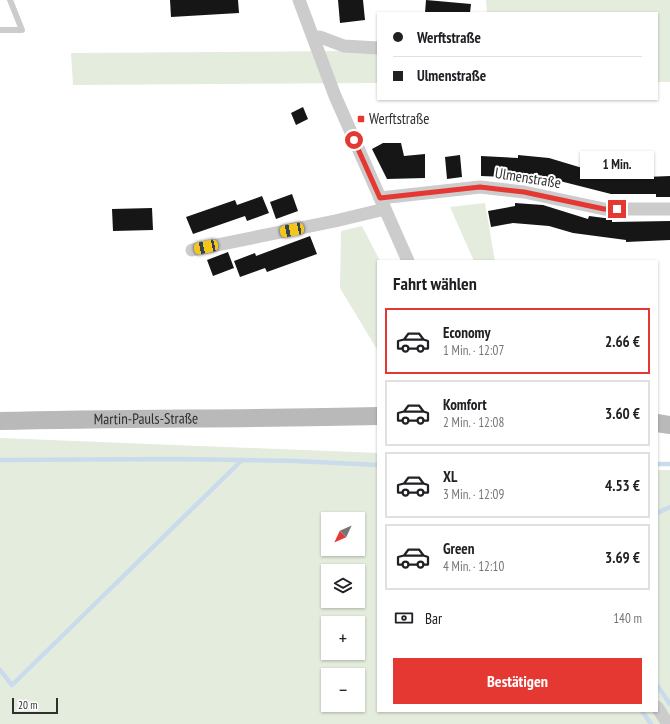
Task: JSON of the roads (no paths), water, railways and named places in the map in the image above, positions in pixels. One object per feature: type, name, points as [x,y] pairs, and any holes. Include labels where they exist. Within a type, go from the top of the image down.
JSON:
[{"type":"street","points":[[299,0],[335,96],[408,260]]},
{"type":"street","points":[[314,38],[320,37],[344,46],[377,48]]},
{"type":"street","name":"Ulmenstraße","points":[[192,250],[335,221],[382,203],[480,187],[524,192],[604,209],[670,209]]},
{"type":"street","name":"Martin-Pauls-Straße","points":[[0,421],[377,416]]},
{"type":"street","name":"Martin-Pauls-Straße","points":[[292,418],[377,429]]},
{"type":"street","points":[[658,423],[670,425]]},
{"type":"street","points":[[658,430],[670,430]]},
{"type":"street","points":[[658,709],[668,724]]},
{"type":"lane","points":[[0,30],[22,30],[10,0]]},
{"type":"waterway","points":[[0,460],[176,459],[296,461],[377,465]]},
{"type":"waterway","points":[[0,670],[12,685],[242,460]]},
{"type":"waterway","points":[[658,464],[670,464]]},
{"type":"waterway","points":[[658,513],[670,507]]},
{"type":"waterway","points":[[658,686],[670,704]]},
{"type":"waterway","points":[[643,712],[651,724]]},
{"type":"place","name":"Werftstraße","points":[[361,119]]}]
